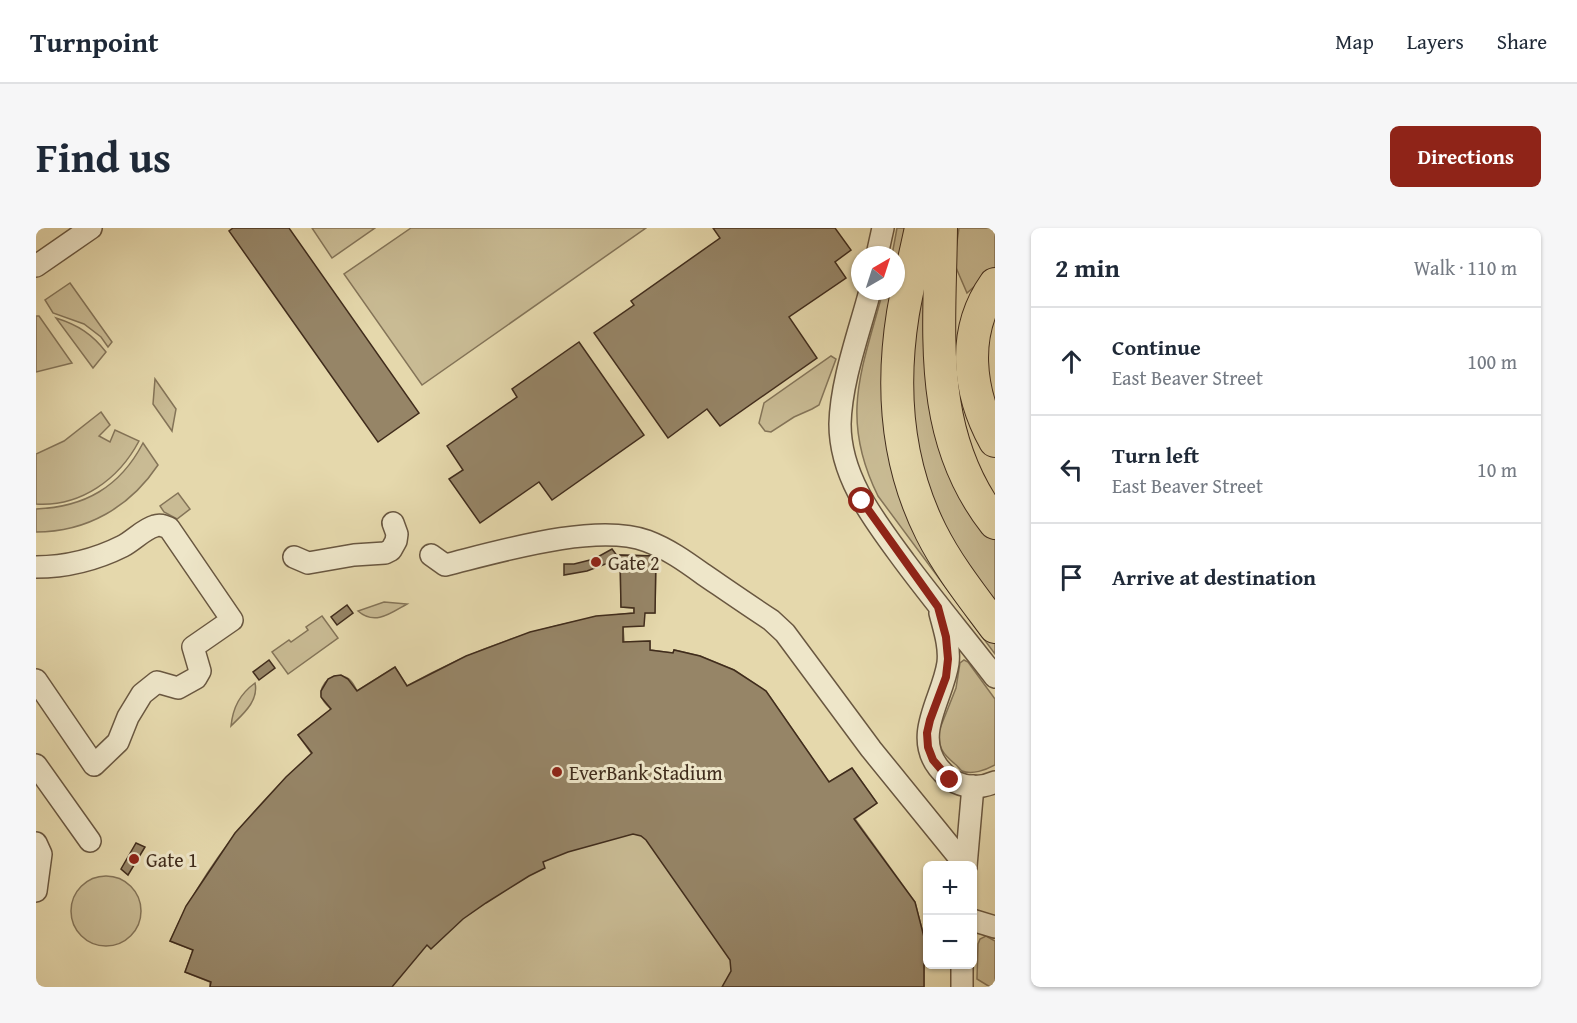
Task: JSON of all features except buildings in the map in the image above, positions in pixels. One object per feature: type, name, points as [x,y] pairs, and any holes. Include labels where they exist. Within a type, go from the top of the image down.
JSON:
[{"type":"highway","points":[[921,228],[903,312],[898,351],[897,398],[903,454],[914,493],[931,533],[954,570],[995,627]]},
{"type":"highway","points":[[941,228],[940,349],[945,412],[962,467],[983,507],[995,523]]},
{"type":"highway","points":[[995,284],[979,313],[971,353],[978,405],[995,441]]},
{"type":"street","points":[[36,266],[91,228]]},
{"type":"street","points":[[880,246],[883,228]]},
{"type":"street","points":[[868,300],[842,400],[840,426],[843,451],[850,477],[862,501],[938,607],[995,676]]},
{"type":"street","points":[[294,557],[308,563],[354,555],[385,553],[391,550],[396,541],[397,534],[393,523]]},
{"type":"street","points":[[36,567],[75,564],[99,557],[124,545],[154,526],[161,525],[169,528],[232,620],[193,647],[200,671],[195,678],[178,688],[157,682],[142,694],[128,717],[118,742],[94,765],[36,680]]},
{"type":"street","points":[[431,555],[445,565],[552,540],[628,536],[648,541],[671,552],[771,620],[785,633],[871,749],[966,866],[973,786]]},
{"type":"street","points":[[938,607],[946,637],[948,659],[946,677],[928,727],[928,747],[933,760],[950,780],[978,787],[995,782]]},
{"type":"street","points":[[36,765],[90,841]]},
{"type":"street","points":[[36,843],[41,854],[36,891]]},
{"type":"street","points":[[977,922],[995,927]]},
{"type":"street","points":[[962,969],[962,987]]},
{"type":"shaded area","points":[[312,228],[375,228],[332,258]]},
{"type":"shaded area","points":[[411,228],[646,228],[422,385],[344,274]]},
{"type":"shaded area","points":[[897,228],[916,228],[894,438],[995,638],[995,654],[878,496],[866,468],[859,442],[858,394],[880,300],[905,300],[905,246],[894,246]]},
{"type":"shaded area","points":[[959,228],[995,228],[995,268],[967,293],[954,263]]},
{"type":"shaded area","points":[[931,247],[934,313],[995,533],[995,603],[945,532],[934,508],[920,458],[913,406],[913,354]]},
{"type":"shaded area","points":[[70,283],[112,342],[108,347],[101,337],[84,324],[53,313],[45,300]]},
{"type":"shaded area","points":[[36,316],[39,316],[72,363],[36,372]]},
{"type":"shaded area","points":[[56,318],[84,331],[106,352],[93,368]]},
{"type":"shaded area","points":[[831,356],[836,359],[819,405],[771,432],[765,431],[759,423],[764,403]]},
{"type":"shaded area","points":[[155,379],[176,409],[172,431],[153,404]]},
{"type":"shaded area","points":[[101,412],[110,425],[99,436],[110,442],[115,430],[139,441],[131,455],[97,488],[68,501],[36,504],[36,454],[64,441]]},
{"type":"shaded area","points":[[143,443],[158,465],[147,480],[121,505],[90,522],[55,531],[36,532],[36,509],[70,504],[99,492],[123,472]]},
{"type":"shaded area","points":[[178,493],[190,509],[177,519],[164,512],[160,506]]},
{"type":"shaded area","name":"EverBank Stadium","points":[[620,555],[656,556],[655,613],[645,613],[623,627],[624,642],[650,641],[650,650],[673,653],[674,650],[700,656],[734,670],[766,691],[829,782],[852,768],[877,803],[855,819],[915,902],[923,933],[924,987],[210,987],[210,982],[185,972],[193,950],[170,941],[183,914],[214,864],[249,817],[312,754],[298,735],[331,709],[322,698],[321,692],[329,679],[344,676],[352,682],[357,691],[395,667],[407,686],[461,659],[517,637],[574,622],[634,613],[634,608],[621,607]]},
{"type":"shaded area","points":[[384,602],[407,604],[377,618],[358,611]]},
{"type":"shaded area","points":[[322,616],[338,638],[288,674],[272,652],[308,630],[306,627]]},
{"type":"shaded area","points":[[964,660],[968,662],[995,699],[995,765],[974,772],[962,771],[947,757],[940,746],[939,737],[939,731],[956,688],[960,663]]},
{"type":"shaded area","points":[[255,683],[255,696],[245,712],[231,726],[238,702]]},
{"type":"shaded area","points":[[113,876],[126,882],[135,891],[139,897],[141,911],[139,925],[131,936],[120,944],[99,946],[81,936],[73,925],[71,904],[81,886],[92,878]]},
{"type":"shaded area","points":[[986,936],[995,941],[995,987],[990,987],[977,979],[978,944],[980,939]]},
{"type":"place","name":"Gate 2","points":[[596,562]]},
{"type":"place","name":"EverBank Stadium","points":[[557,772]]},
{"type":"place","name":"Gate 1","points":[[134,859]]},
{"type":"route","points":[[862,501],[938,607],[946,637],[948,659],[946,677],[927,733],[928,747],[933,760],[950,780]]}]
